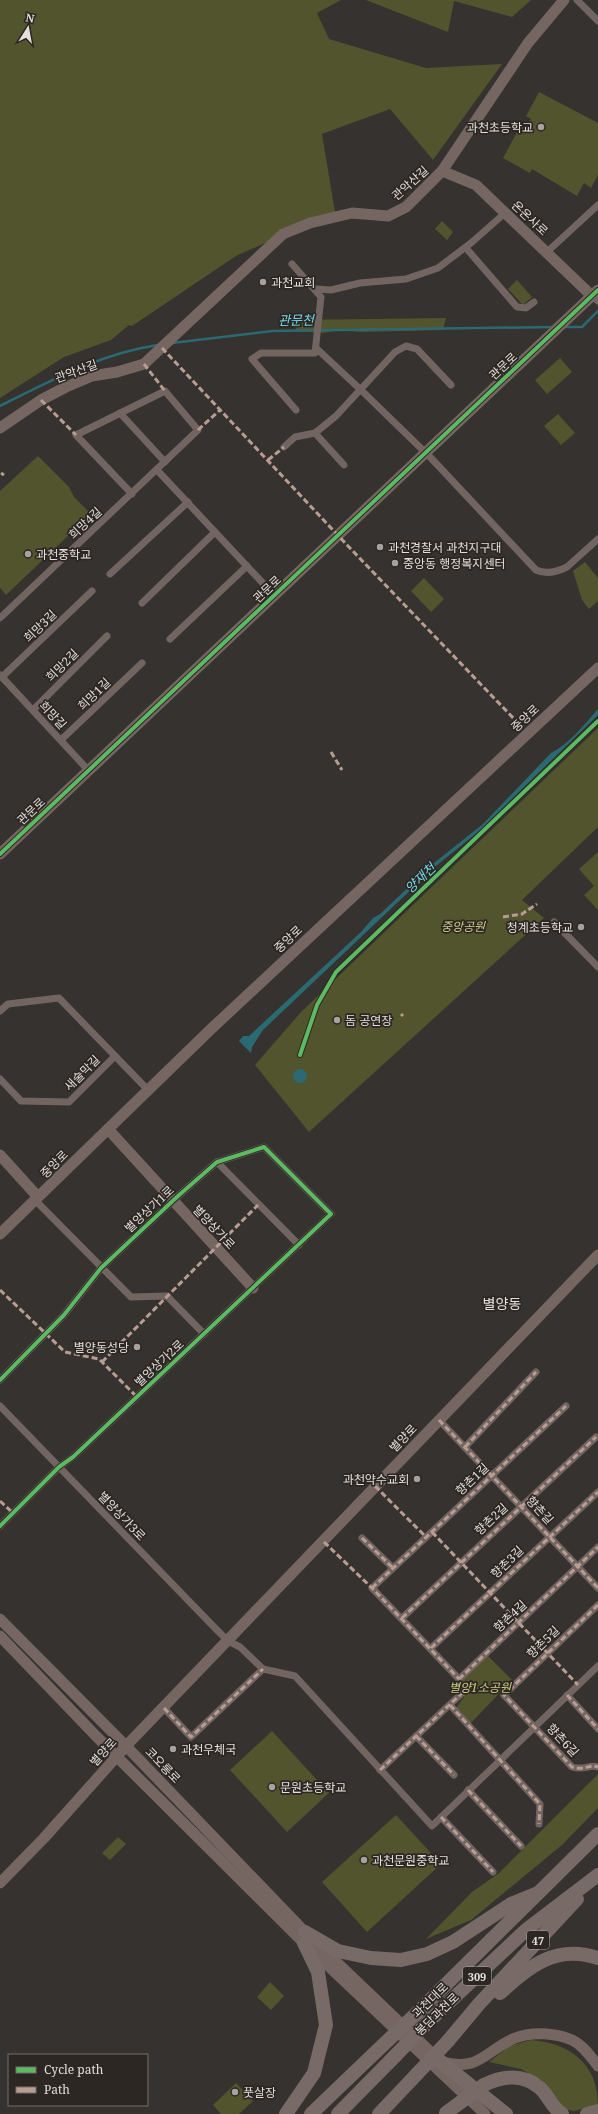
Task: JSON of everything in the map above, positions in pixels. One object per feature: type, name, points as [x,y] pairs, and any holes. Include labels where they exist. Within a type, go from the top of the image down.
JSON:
[{"type":"highway","name":"과천대로","points":[[311,2114],[417,2013],[598,1834]]},
{"type":"highway","name":"봉담과천로","points":[[338,2114],[428,2022],[526,1930],[598,1876]]},
{"type":"highway","name":"47","points":[[379,2114],[387,2109],[479,2004],[598,1876]]},
{"type":"highway","points":[[304,1937],[338,1951],[370,1958],[401,1960],[427,1954],[454,1942],[511,1904],[538,1893]]},
{"type":"highway","points":[[286,2114],[314,2073],[326,2025],[318,1972],[304,1937]]},
{"type":"highway","points":[[448,2041],[512,1982],[544,1959],[569,1952],[598,1958]]},
{"type":"highway","points":[[440,2061],[506,2114]]},
{"type":"highway","points":[[445,2114],[484,2085],[499,2078],[521,2078],[531,2082],[541,2088],[554,2109],[562,2114]]},
{"type":"highway","points":[[587,2114],[598,2111]]},
{"type":"street","name":"관악산길","points":[[0,428],[41,400],[92,376],[118,372],[144,364],[283,234],[310,222],[352,213],[388,216],[406,207],[442,171],[528,43],[564,0]]},
{"type":"street","points":[[577,0],[598,21]]},
{"type":"street","name":"온온사로","points":[[442,171],[476,185],[596,296]]},
{"type":"street","points":[[547,252],[598,206]]},
{"type":"street","points":[[316,289],[331,290],[360,283],[406,279],[438,268],[466,248],[505,213]]},
{"type":"street","points":[[466,248],[517,307],[526,308],[534,302]]},
{"type":"street","points":[[292,264],[306,282],[316,289],[321,297],[315,353],[261,353],[252,359],[296,410]]},
{"type":"street","name":"관문로","points":[[0,854],[424,453],[570,317],[596,296]]},
{"type":"street","points":[[284,447],[295,437],[315,433],[336,416],[395,352],[406,346],[417,349],[451,385]]},
{"type":"street","points":[[316,348],[361,390],[424,453],[536,570],[546,573],[561,570],[567,567],[598,539]]},
{"type":"street","name":"희망4길","points":[[0,618],[132,494],[198,430],[165,391],[76,435],[132,494]]},
{"type":"street","points":[[120,413],[165,462]]},
{"type":"street","points":[[315,433],[344,465]]},
{"type":"street","points":[[157,470],[274,596]]},
{"type":"street","points":[[110,574],[188,502]]},
{"type":"street","points":[[142,603],[215,532]]},
{"type":"street","points":[[170,639],[247,566]]},
{"type":"street","name":"희망3길","points":[[1,676],[92,591]]},
{"type":"street","name":"희망2길","points":[[33,710],[107,636]]},
{"type":"street","name":"희망1길","points":[[61,740],[142,663]]},
{"type":"street","name":"중앙로","points":[[0,1234],[210,1030],[598,668]]},
{"type":"street","name":"희망길","points":[[1,676],[89,771]]},
{"type":"street","points":[[554,922],[598,967]]},
{"type":"street","name":"새술막길","points":[[0,1011],[8,1004],[59,998],[148,1090]]},
{"type":"street","name":"새술막길","points":[[0,1079],[21,1101],[69,1102],[115,1056]]},
{"type":"street","name":"별양상가로","points":[[108,1129],[252,1288]]},
{"type":"street","name":"별양상가1로","points":[[0,1380],[64,1315],[101,1268],[172,1201],[217,1162],[264,1147],[331,1214]]},
{"type":"street","points":[[0,1155],[37,1199],[101,1268],[131,1297],[167,1296],[204,1334]]},
{"type":"street","points":[[217,1162],[299,1245]]},
{"type":"street","name":"별양상가2로","points":[[0,1526],[59,1467],[73,1457],[331,1214]]},
{"type":"street","name":"별양로","points":[[0,1883],[126,1746],[598,1255]]},
{"type":"street","points":[[465,1447],[536,1372]]},
{"type":"street","name":"별양상가3로","points":[[0,1406],[228,1641]]},
{"type":"street","name":"향촌1길","points":[[402,1618],[372,1588],[566,1406]]},
{"type":"street","name":"향촌길","points":[[439,1420],[598,1588]]},
{"type":"street","name":"향촌2길","points":[[402,1618],[596,1437]]},
{"type":"street","name":"향촌3길","points":[[431,1648],[549,1536],[598,1492]]},
{"type":"street","points":[[362,1538],[393,1568]]},
{"type":"street","name":"향촌4길","points":[[459,1679],[598,1547]]},
{"type":"street","name":"향촌5길","points":[[535,1726],[504,1695],[598,1605]]},
{"type":"street","points":[[228,1641],[240,1647],[263,1669],[295,1676],[380,1770],[462,1694],[459,1679],[402,1618]]},
{"type":"street","name":"코오롱로","points":[[0,1619],[126,1746],[304,1937]]},
{"type":"street","points":[[0,1636],[117,1757],[485,2114]]},
{"type":"street","name":"향촌6길","points":[[380,1770],[432,1826],[598,1666]]},
{"type":"street","points":[[164,1708],[191,1737],[263,1669]]},
{"type":"street","points":[[567,1695],[598,1728]]},
{"type":"street","points":[[450,1705],[501,1759],[540,1804],[539,1824]]},
{"type":"street","name":"향촌6길","points":[[535,1726],[572,1767],[582,1770],[593,1766],[598,1767]]},
{"type":"street","points":[[416,1736],[454,1775]]},
{"type":"street","points":[[468,1790],[521,1846]]},
{"type":"street","points":[[441,1817],[493,1872]]},
{"type":"street","points":[[304,1937],[440,2061],[454,2065],[464,2065],[479,2061],[515,2038],[534,2034],[555,2036],[573,2040],[588,2052],[598,2066]]},
{"type":"green space","points":[[0,0],[341,0],[317,13],[329,39],[426,68],[502,64],[433,160],[390,109],[322,134],[335,212],[236,256],[132,326],[129,325],[111,340],[64,357],[0,398]]},
{"type":"green space","points":[[366,0],[531,0],[512,17],[454,1],[448,32]]},
{"type":"green space","points":[[539,92],[598,123],[598,175],[591,188],[584,183],[577,196],[532,169],[530,173],[503,158],[521,125],[525,127],[531,119],[526,116]]},
{"type":"green space","points":[[442,221],[453,232],[447,240],[435,229]]},
{"type":"green space","points":[[517,280],[532,297],[523,305],[508,289]]},
{"type":"green space","points":[[446,318],[443,330],[360,332],[339,330],[323,333],[296,331],[294,320]]},
{"type":"green space","points":[[560,358],[572,372],[547,394],[535,380]]},
{"type":"green space","points":[[558,414],[575,433],[561,445],[544,426]]},
{"type":"green space","name":"과천중학교","points":[[38,456],[69,487],[74,497],[91,514],[6,595],[0,588],[0,491]]},
{"type":"green space","points":[[585,562],[598,578],[598,601],[589,609],[582,600],[573,571]]},
{"type":"green space","points":[[424,578],[444,599],[431,612],[411,591]]},
{"type":"green space","name":"중앙공원","points":[[598,728],[598,827],[522,900],[544,918],[309,1132],[255,1065],[301,1012]]},
{"type":"green space","points":[[598,852],[598,910],[584,895],[594,886],[579,869]]},
{"type":"green space","name":"별양1소공원","points":[[488,1656],[512,1680],[470,1724],[456,1708],[464,1697],[461,1680]]},
{"type":"green space","points":[[272,1731],[329,1793],[287,1832],[230,1770]]},
{"type":"green space","points":[[598,1774],[598,1808],[562,1845],[471,1920],[426,1939],[472,1892],[499,1873]]},
{"type":"green space","points":[[396,1815],[441,1864],[367,1932],[322,1882]]},
{"type":"green space","points":[[118,1837],[126,1844],[110,1860],[102,1853]]},
{"type":"green space","points":[[270,1982],[284,1996],[271,2010],[257,1997]]},
{"type":"green space","points":[[531,2040],[558,2046],[579,2058],[587,2067],[593,2078],[597,2090],[598,2105],[574,2111],[564,2109],[534,2077],[521,2069],[489,2062],[509,2046]]},
{"type":"green space","name":"풋살장","points":[[236,2083],[253,2101],[239,2114],[221,2114],[213,2105]]},
{"type":"water","name":"양재천","points":[[598,709],[598,715],[478,832],[437,865],[263,1030],[252,1047],[251,1053],[239,1041],[243,1036],[249,1036],[361,932],[373,918],[380,914],[434,863],[483,824],[551,753],[571,739]]},
{"type":"water","points":[[297,1069],[303,1069],[307,1073],[307,1079],[303,1083],[297,1083],[293,1079],[293,1073]]},
{"type":"waterway","name":"관문천","points":[[564,327],[582,327],[598,311]]},
{"type":"waterway","name":"관문천","points":[[172,343],[272,331],[553,327]]},
{"type":"waterway","name":"관문천","points":[[0,406],[57,378],[97,361],[117,354],[158,345]]},
{"type":"marked path","points":[[162,348],[348,546],[518,723]]},
{"type":"marked path","points":[[144,364],[165,391]]},
{"type":"marked path","points":[[41,400],[76,435]]},
{"type":"marked path","points":[[198,430],[220,410]]},
{"type":"marked path","points":[[268,460],[284,447]]},
{"type":"marked path","points":[[331,752],[342,770]]},
{"type":"marked path","points":[[503,917],[522,914],[537,904]]},
{"type":"marked path","points":[[102,1362],[258,1205]]},
{"type":"marked path","points":[[0,1290],[65,1352],[99,1359],[137,1397]]},
{"type":"marked path","points":[[465,1447],[536,1372]]},
{"type":"marked path","points":[[372,1588],[566,1406]]},
{"type":"marked path","points":[[439,1420],[598,1588]]},
{"type":"marked path","points":[[402,1618],[596,1437]]},
{"type":"marked path","points":[[375,1486],[426,1537]]},
{"type":"marked path","points":[[431,1648],[598,1492]]},
{"type":"marked path","points":[[0,1501],[13,1513]]},
{"type":"marked path","points":[[432,1532],[578,1685]]},
{"type":"marked path","points":[[362,1538],[393,1568]]},
{"type":"marked path","points":[[324,1542],[372,1588],[459,1679]]},
{"type":"marked path","points":[[380,1770],[461,1694],[459,1679],[598,1547]]},
{"type":"marked path","points":[[598,1605],[504,1695],[572,1767],[598,1767]]},
{"type":"marked path","points":[[164,1708],[191,1737],[263,1669]]},
{"type":"marked path","points":[[567,1695],[598,1729]]},
{"type":"marked path","points":[[450,1705],[540,1804],[539,1824]]},
{"type":"marked path","points":[[416,1736],[454,1775]]},
{"type":"marked path","points":[[468,1790],[521,1846]]},
{"type":"marked path","points":[[441,1817],[493,1872]]},
{"type":"cycle path","points":[[0,854],[598,290]]},
{"type":"cycle path","points":[[300,1055],[317,1005],[336,972],[598,721]]},
{"type":"cycle path","points":[[0,1380],[64,1315],[101,1268],[178,1196],[217,1162],[264,1147],[331,1214],[73,1457],[59,1467],[0,1526]]},
{"type":"place","name":"과천초등학교","points":[[541,127]]},
{"type":"place","name":"과천교회","points":[[263,282]]},
{"type":"place","name":"과천경찰서 과천지구대","points":[[380,547]]},
{"type":"place","name":"과천중학교","points":[[28,554]]},
{"type":"place","name":"중앙동 행정복지센터","points":[[395,563]]},
{"type":"place","name":"청계초등학교","points":[[581,927]]},
{"type":"place","name":"돔 공연장","points":[[337,1020]]},
{"type":"place","name":"별양동성당","points":[[137,1347]]},
{"type":"place","name":"과천약수교회","points":[[417,1479]]},
{"type":"place","name":"과천우체국","points":[[173,1749]]},
{"type":"place","name":"문원초등학교","points":[[272,1787]]},
{"type":"place","name":"과천문원중학교","points":[[364,1860]]},
{"type":"place","name":"풋살장","points":[[235,2092]]},
{"type":"district","name":"별양동","points":[[502,1303]]}]
